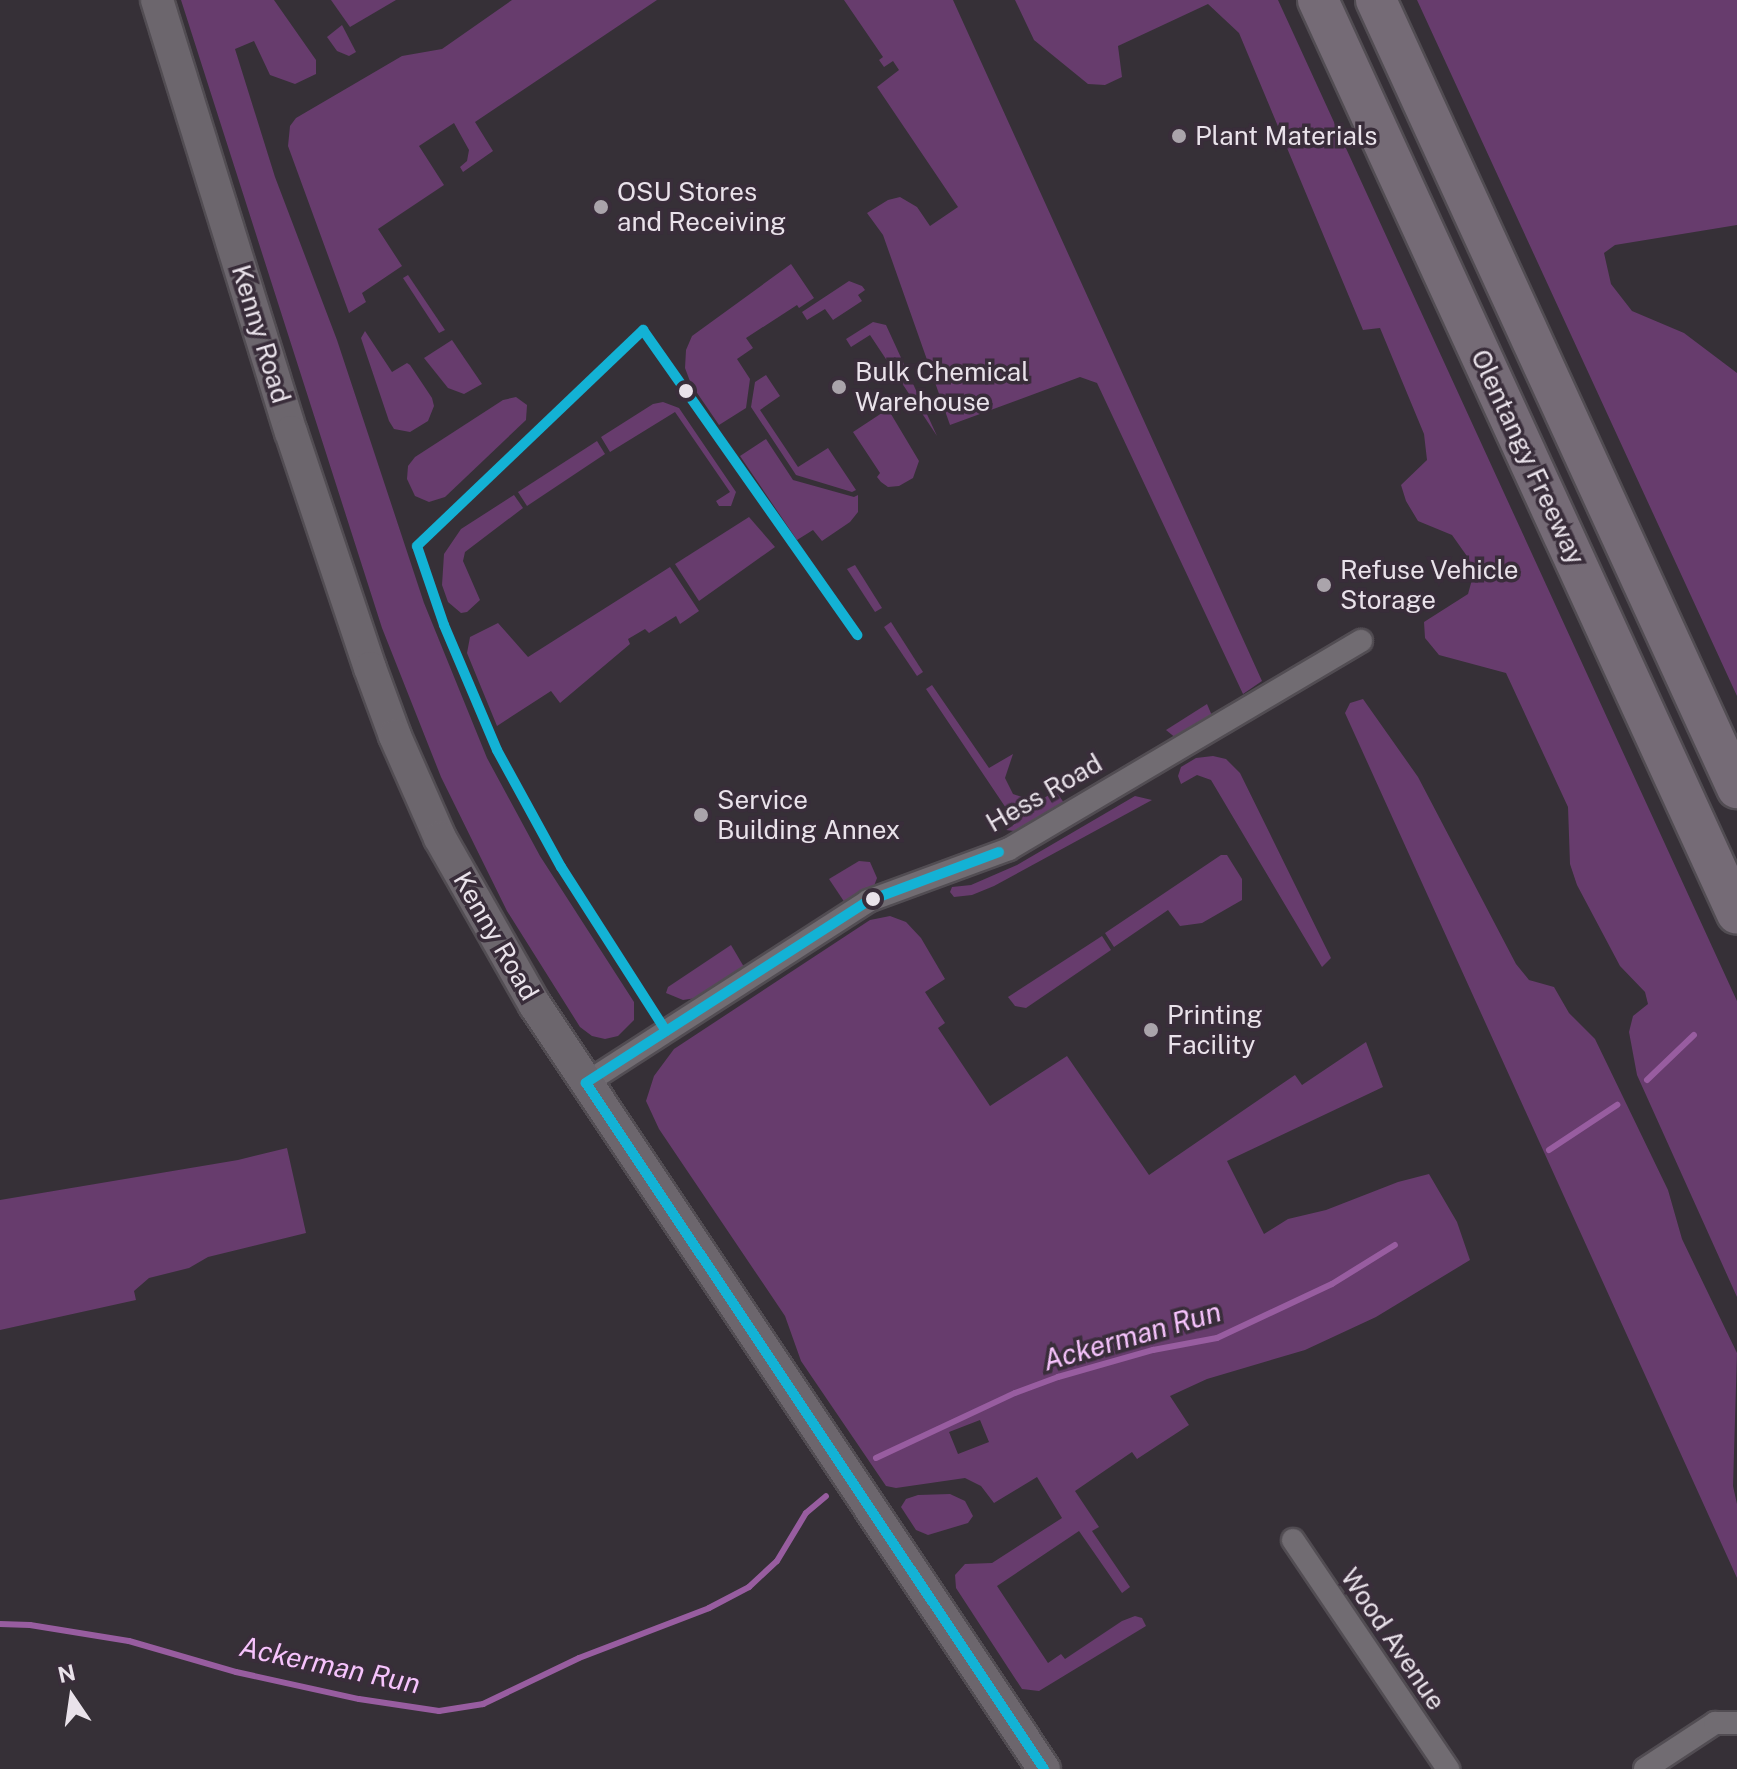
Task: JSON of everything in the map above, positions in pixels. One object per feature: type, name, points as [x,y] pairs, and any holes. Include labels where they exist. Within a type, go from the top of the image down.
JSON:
[{"type":"highway","name":"Olentangy Freeway","points":[[1318,0],[1737,914]]},
{"type":"highway","name":"Olentangy Freeway","points":[[1376,0],[1737,788]]},
{"type":"main road","name":"Kenny Road","points":[[157,0],[291,432],[395,736],[440,838],[487,925],[586,1083],[1044,1769]]},
{"type":"street","name":"Hess Road","points":[[586,1083],[868,901],[1009,849],[1361,641]]},
{"type":"street","name":"Wood Avenue","points":[[1293,1540],[1448,1769]]},
{"type":"street","points":[[1645,1769],[1715,1723],[1737,1723]]},
{"type":"shaded area","points":[[181,0],[274,0],[316,60],[316,74],[295,84],[270,75],[254,41],[235,49],[275,177],[337,340],[424,603],[487,758],[540,856],[634,1002],[634,1020],[618,1036],[605,1039],[592,1036],[580,1027],[507,911],[441,777],[382,628]]},
{"type":"shaded area","points":[[331,0],[396,0],[350,27]]},
{"type":"shaded area","points":[[512,0],[657,0],[475,122],[493,151],[463,172],[460,167],[467,161],[469,150],[454,123],[419,146],[444,185],[378,229],[402,266],[362,293],[366,302],[349,313],[288,146],[290,126],[296,118],[402,56],[442,49]]},
{"type":"shaded area","points":[[844,0],[953,0],[1262,681],[1243,694],[1097,383],[1080,377],[950,425],[883,235],[867,213],[888,200],[900,197],[917,207],[930,226],[958,207],[877,87],[899,70],[893,61],[884,67],[879,60],[883,57]]},
{"type":"shaded area","points":[[1015,0],[1278,0],[1737,1001],[1737,1297],[1637,1075],[1629,1032],[1633,1016],[1648,1004],[1645,992],[1620,966],[1577,885],[1570,864],[1568,807],[1506,673],[1439,655],[1425,638],[1424,622],[1468,594],[1473,576],[1469,559],[1452,535],[1418,521],[1406,501],[1401,485],[1427,460],[1424,434],[1380,328],[1363,330],[1239,33],[1208,4],[1118,46],[1122,77],[1105,85],[1088,84],[1034,40]]},
{"type":"shaded area","points":[[1417,0],[1737,0],[1737,225],[1615,245],[1604,253],[1611,284],[1632,311],[1684,333],[1737,373],[1737,696]]},
{"type":"shaded area","points":[[342,25],[356,52],[349,56],[337,51],[327,37]]},
{"type":"shaded area","points":[[791,264],[814,298],[799,308],[797,305],[746,338],[753,348],[737,359],[750,379],[746,408],[719,425],[691,384],[685,368],[686,350],[692,336]]},
{"type":"shaded area","points":[[408,275],[445,330],[439,333],[403,278]]},
{"type":"shaded area","points":[[849,281],[865,290],[858,295],[862,301],[833,320],[825,309],[807,320],[802,312]]},
{"type":"shaded area","points":[[873,322],[886,325],[937,436],[870,335],[851,347],[846,339]]},
{"type":"shaded area","points":[[365,331],[392,372],[407,363],[432,398],[434,406],[428,421],[410,432],[394,429],[389,421],[361,338]]},
{"type":"shaded area","points":[[452,340],[482,384],[464,394],[448,388],[424,358]]},
{"type":"shaded area","points":[[766,375],[780,396],[760,410],[798,467],[828,448],[856,490],[852,492],[796,475],[751,407],[755,382]]},
{"type":"shaded area","points":[[516,397],[527,405],[526,420],[445,497],[429,502],[415,496],[407,479],[408,466],[415,457],[503,400]]},
{"type":"shaded area","points":[[663,402],[679,408],[736,492],[731,506],[719,506],[716,501],[730,492],[675,412],[610,452],[601,437],[653,404]]},
{"type":"shaded area","points":[[888,409],[919,461],[913,478],[899,486],[888,487],[877,477],[880,473],[853,432]]},
{"type":"shaded area","points":[[766,439],[793,480],[854,497],[858,495],[858,512],[850,522],[822,541],[813,530],[797,540],[740,456]]},
{"type":"shaded area","points":[[597,441],[605,454],[527,506],[518,492]]},
{"type":"shaded area","points":[[514,495],[523,508],[465,552],[463,561],[480,600],[467,612],[461,613],[448,602],[442,585],[444,554],[461,529]]},
{"type":"shaded area","points":[[749,517],[775,547],[699,601],[675,564]]},
{"type":"shaded area","points":[[855,565],[882,608],[875,612],[847,569]]},
{"type":"shaded area","points":[[670,567],[699,611],[680,624],[676,616],[649,633],[645,629],[628,639],[630,644],[560,703],[551,691],[497,726],[467,653],[470,637],[498,623],[528,657]]},
{"type":"shaded area","points":[[891,622],[923,672],[917,676],[884,627]]},
{"type":"shaded area","points":[[932,685],[989,768],[1013,754],[1005,778],[1013,794],[1037,802],[1056,791],[1066,806],[1022,832],[1006,830],[1016,823],[926,689]]},
{"type":"shaded area","points":[[1363,699],[1418,777],[1516,964],[1529,980],[1554,987],[1569,1013],[1595,1039],[1668,1190],[1682,1239],[1737,1353],[1733,1486],[1737,1504],[1737,1578],[1345,713],[1350,703]]},
{"type":"shaded area","points":[[1207,704],[1213,718],[1177,739],[1166,730]]},
{"type":"shaded area","points":[[1213,756],[1226,759],[1240,773],[1331,958],[1322,967],[1211,780],[1197,775],[1181,784],[1178,776],[1181,767],[1196,758]]},
{"type":"shaded area","points":[[1135,796],[1152,800],[994,886],[972,895],[954,897],[950,892],[952,887],[971,885],[1017,865]]},
{"type":"shaded area","points":[[1221,855],[1227,855],[1242,879],[1242,900],[1202,923],[1180,926],[1168,910],[1114,947],[1105,933]]},
{"type":"shaded area","points":[[859,861],[870,862],[877,878],[874,886],[845,903],[829,879]]},
{"type":"shaded area","points":[[890,916],[906,922],[921,938],[945,979],[925,992],[945,1023],[938,1028],[990,1106],[1067,1056],[1149,1175],[1295,1075],[1302,1085],[1366,1042],[1383,1087],[1227,1161],[1264,1234],[1288,1219],[1326,1210],[1398,1182],[1429,1174],[1457,1222],[1470,1260],[1376,1317],[1305,1350],[1207,1379],[1170,1396],[1189,1425],[1137,1459],[1132,1452],[1075,1491],[1099,1527],[1092,1531],[1130,1587],[1122,1593],[1079,1531],[997,1586],[1048,1663],[1061,1654],[1065,1659],[1122,1621],[1135,1616],[1142,1618],[1146,1626],[1039,1691],[1022,1689],[956,1588],[955,1575],[965,1564],[992,1563],[1062,1518],[1037,1477],[994,1503],[981,1486],[965,1478],[896,1488],[886,1486],[801,1361],[785,1316],[659,1129],[646,1101],[654,1076],[674,1049],[870,920]],"holes":[[[980,1420],[989,1442],[958,1454],[949,1432]]]},
{"type":"shaded area","points":[[1102,936],[1111,950],[1026,1008],[1015,1006],[1008,997]]},
{"type":"shaded area","points":[[731,945],[744,967],[727,981],[703,997],[683,1000],[666,993],[668,987]]},
{"type":"shaded area","points":[[287,1148],[306,1233],[208,1257],[189,1268],[149,1278],[134,1291],[136,1300],[0,1330],[0,1200],[238,1160]]},
{"type":"shaded area","points":[[950,1494],[965,1501],[973,1516],[968,1523],[928,1535],[916,1530],[901,1507],[906,1499],[918,1495]]},
{"type":"waterway","name":"Ackerman Run","points":[[1647,1080],[1694,1035]]},
{"type":"waterway","name":"Ackerman Run","points":[[1549,1150],[1617,1105]]},
{"type":"waterway","name":"Ackerman Run","points":[[876,1458],[1015,1393],[1058,1377],[1153,1350],[1217,1338],[1332,1284],[1395,1245]]},
{"type":"waterway","name":"Ackerman Run","points":[[0,1624],[30,1625],[129,1641],[236,1672],[359,1699],[439,1711],[483,1704],[579,1658],[709,1608],[749,1587],[777,1561],[806,1513],[826,1496]]},
{"type":"transit line","points":[[666,1031],[561,867],[497,750],[444,625],[417,546],[643,330],[857,635]]},
{"type":"transit line","points":[[999,852],[868,901],[586,1083],[1044,1769]]},
{"type":"place","name":"Plant Materials","points":[[1179,136]]},
{"type":"place","name":"OSU Stores and Receiving","points":[[601,207]]},
{"type":"place","name":"Bulk Chemical Warehouse","points":[[839,387]]},
{"type":"place","name":"Refuse Vehicle Storage","points":[[1324,585]]},
{"type":"place","name":"Service Building Annex","points":[[701,815]]},
{"type":"place","name":"Printing Facility","points":[[1151,1030]]}]
